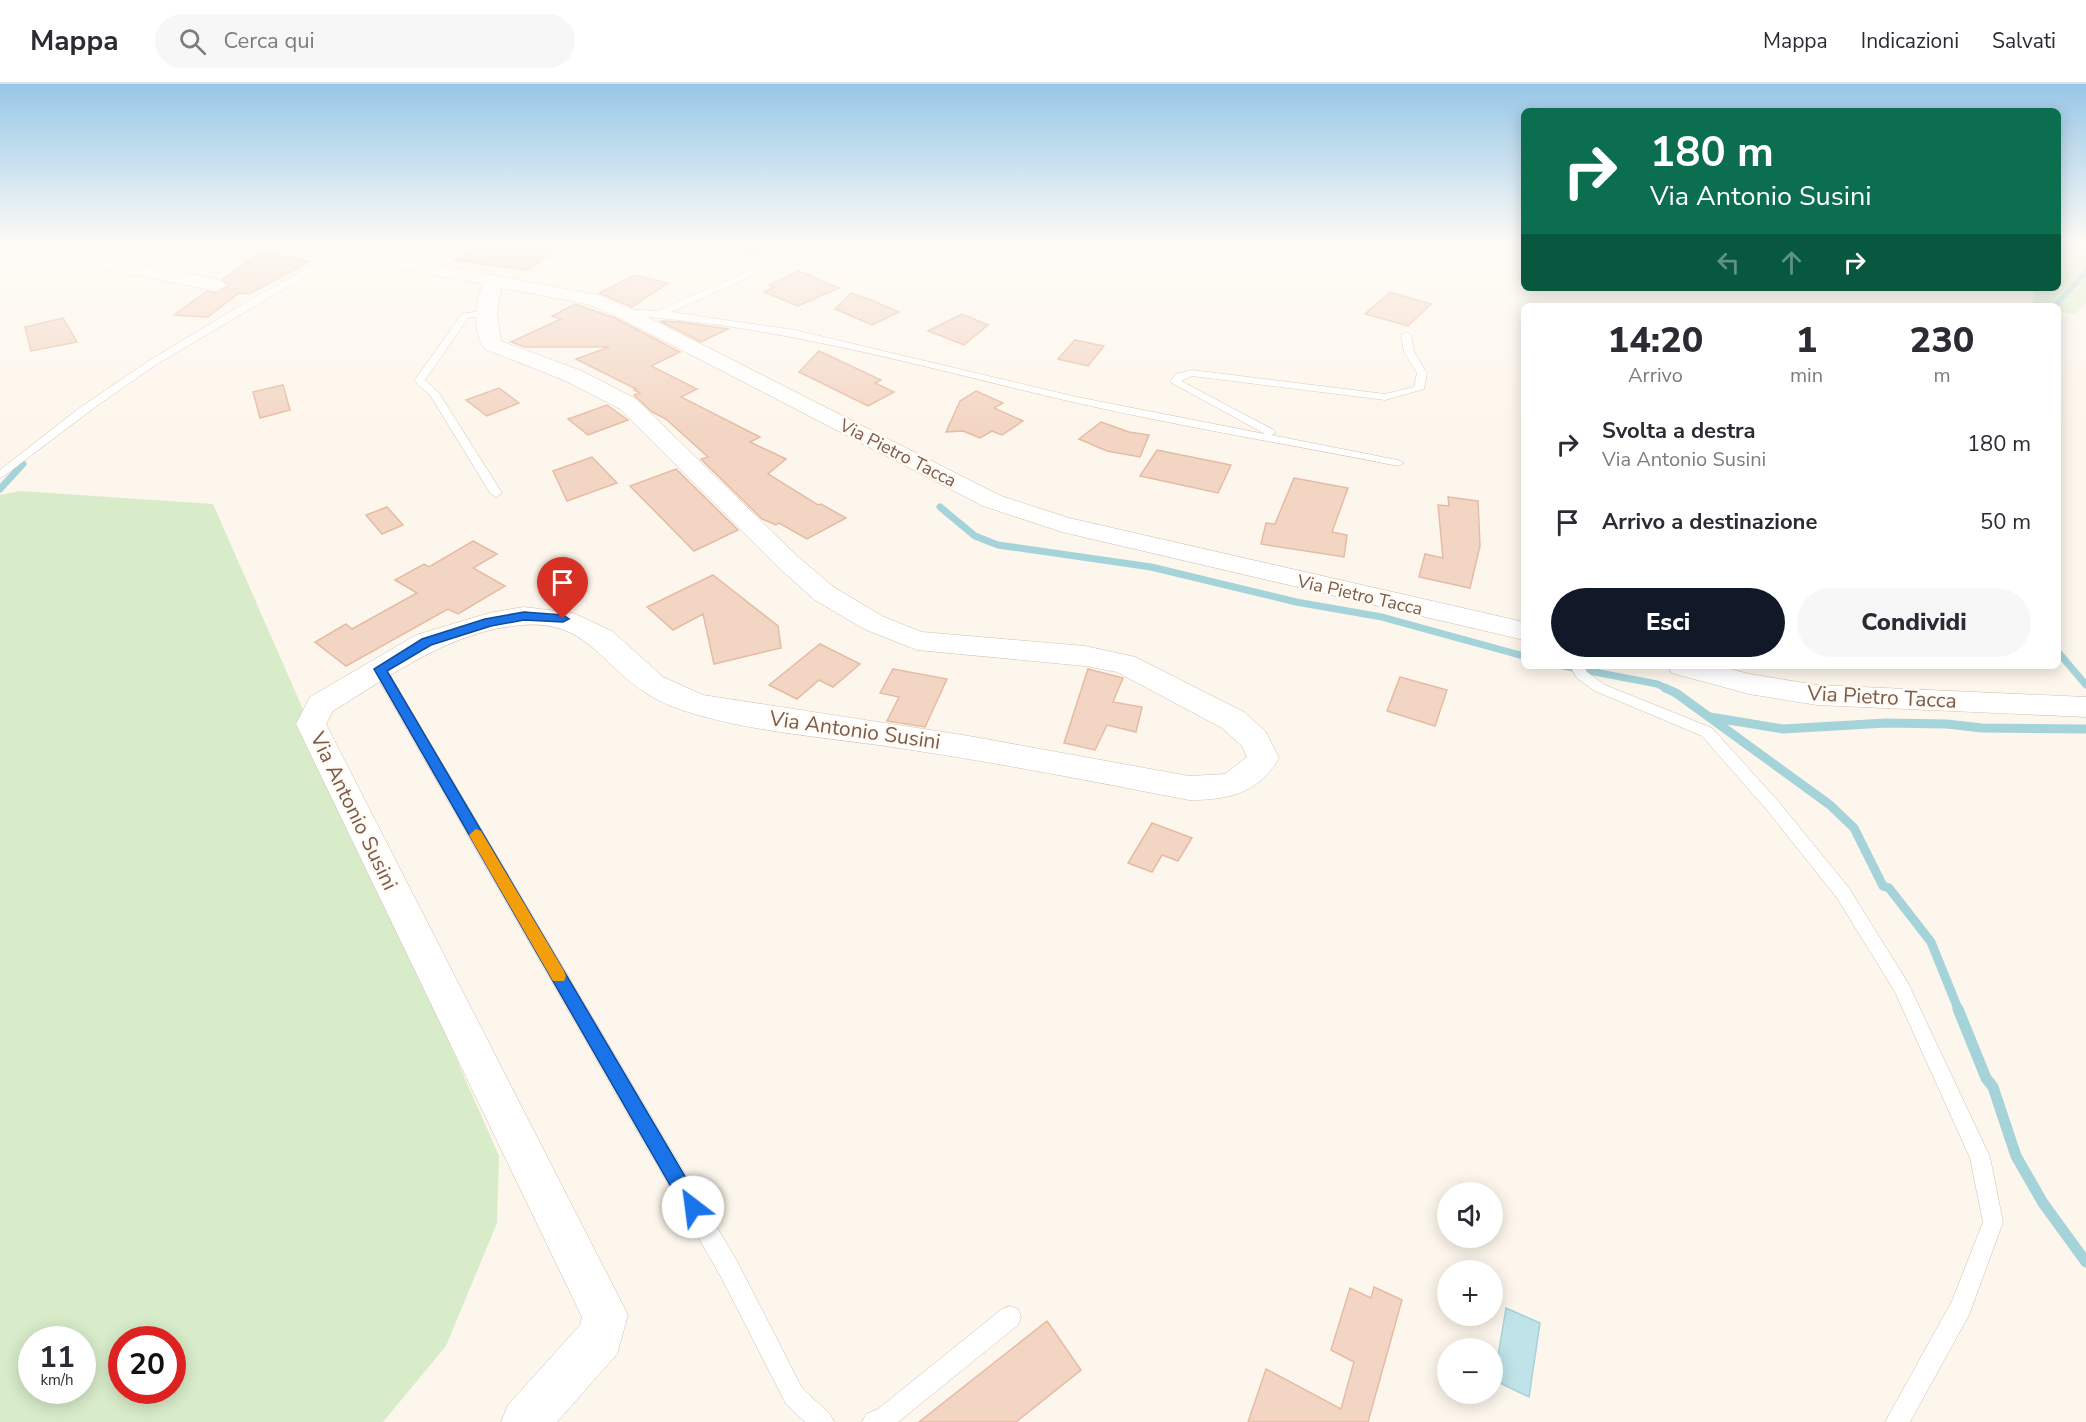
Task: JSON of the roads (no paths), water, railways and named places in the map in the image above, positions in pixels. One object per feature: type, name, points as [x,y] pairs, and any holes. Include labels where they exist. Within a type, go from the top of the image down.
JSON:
[{"type":"street","name":"Via Antonio Susini","points":[[488,304],[486,325],[492,345],[574,376],[628,404],[789,563],[825,594],[874,622],[917,642],[1085,656],[1125,664],[1233,720],[1255,740],[1263,758],[1251,775],[1226,788],[1189,788],[969,747],[696,704],[653,684],[602,638],[563,619],[524,616],[489,622],[426,642],[321,704],[311,724],[605,1315],[600,1336],[525,1422]]},
{"type":"street","name":"Via Pietro Tacca","points":[[602,304],[623,312],[638,322],[992,501],[1062,524],[1521,630]]},
{"type":"street","name":"Via Pietro Tacca","points":[[1693,669],[1749,684],[1817,695],[2086,707]]},
{"type":"lane","points":[[0,476],[95,402],[161,358],[249,304]]},
{"type":"lane","points":[[659,314],[681,304]]},
{"type":"lane","points":[[623,312],[729,322],[835,341],[1076,400],[1398,463]]},
{"type":"lane","points":[[488,313],[465,316],[419,381],[434,393],[496,492]]},
{"type":"lane","points":[[1287,440],[1181,388],[1175,382],[1180,376],[1192,373],[1385,397],[1419,389],[1422,374],[1409,352],[1406,335]]},
{"type":"lane","points":[[380,669],[729,1269],[794,1396],[822,1422]]},
{"type":"lane","points":[[1579,669],[1582,675],[1599,688],[1707,732],[1779,814],[1843,893],[1902,988],[1980,1157],[1992,1222],[1962,1307],[1897,1422]]},
{"type":"lane","points":[[874,1422],[885,1418],[1010,1317]]},
{"type":"water","points":[[1506,1308],[1540,1323],[1529,1397],[1503,1384],[1503,1338],[1501,1338]]},
{"type":"waterway","points":[[0,489],[23,464]]},
{"type":"waterway","points":[[940,507],[975,536],[998,545],[1151,567],[1296,602],[1382,617],[1521,655]]},
{"type":"waterway","points":[[2061,656],[2086,685]]},
{"type":"waterway","points":[[1579,669],[1657,684],[1668,689]]},
{"type":"waterway","points":[[1665,688],[1676,693],[1830,805],[1854,828],[1883,886],[1889,888],[1931,942],[1959,1011]]},
{"type":"waterway","points":[[1710,717],[1783,729],[1886,723],[1947,724],[1982,728],[2086,729]]},
{"type":"waterway","points":[[1958,1009],[1986,1078],[1993,1087],[2016,1156],[2043,1203],[2086,1262]]}]
